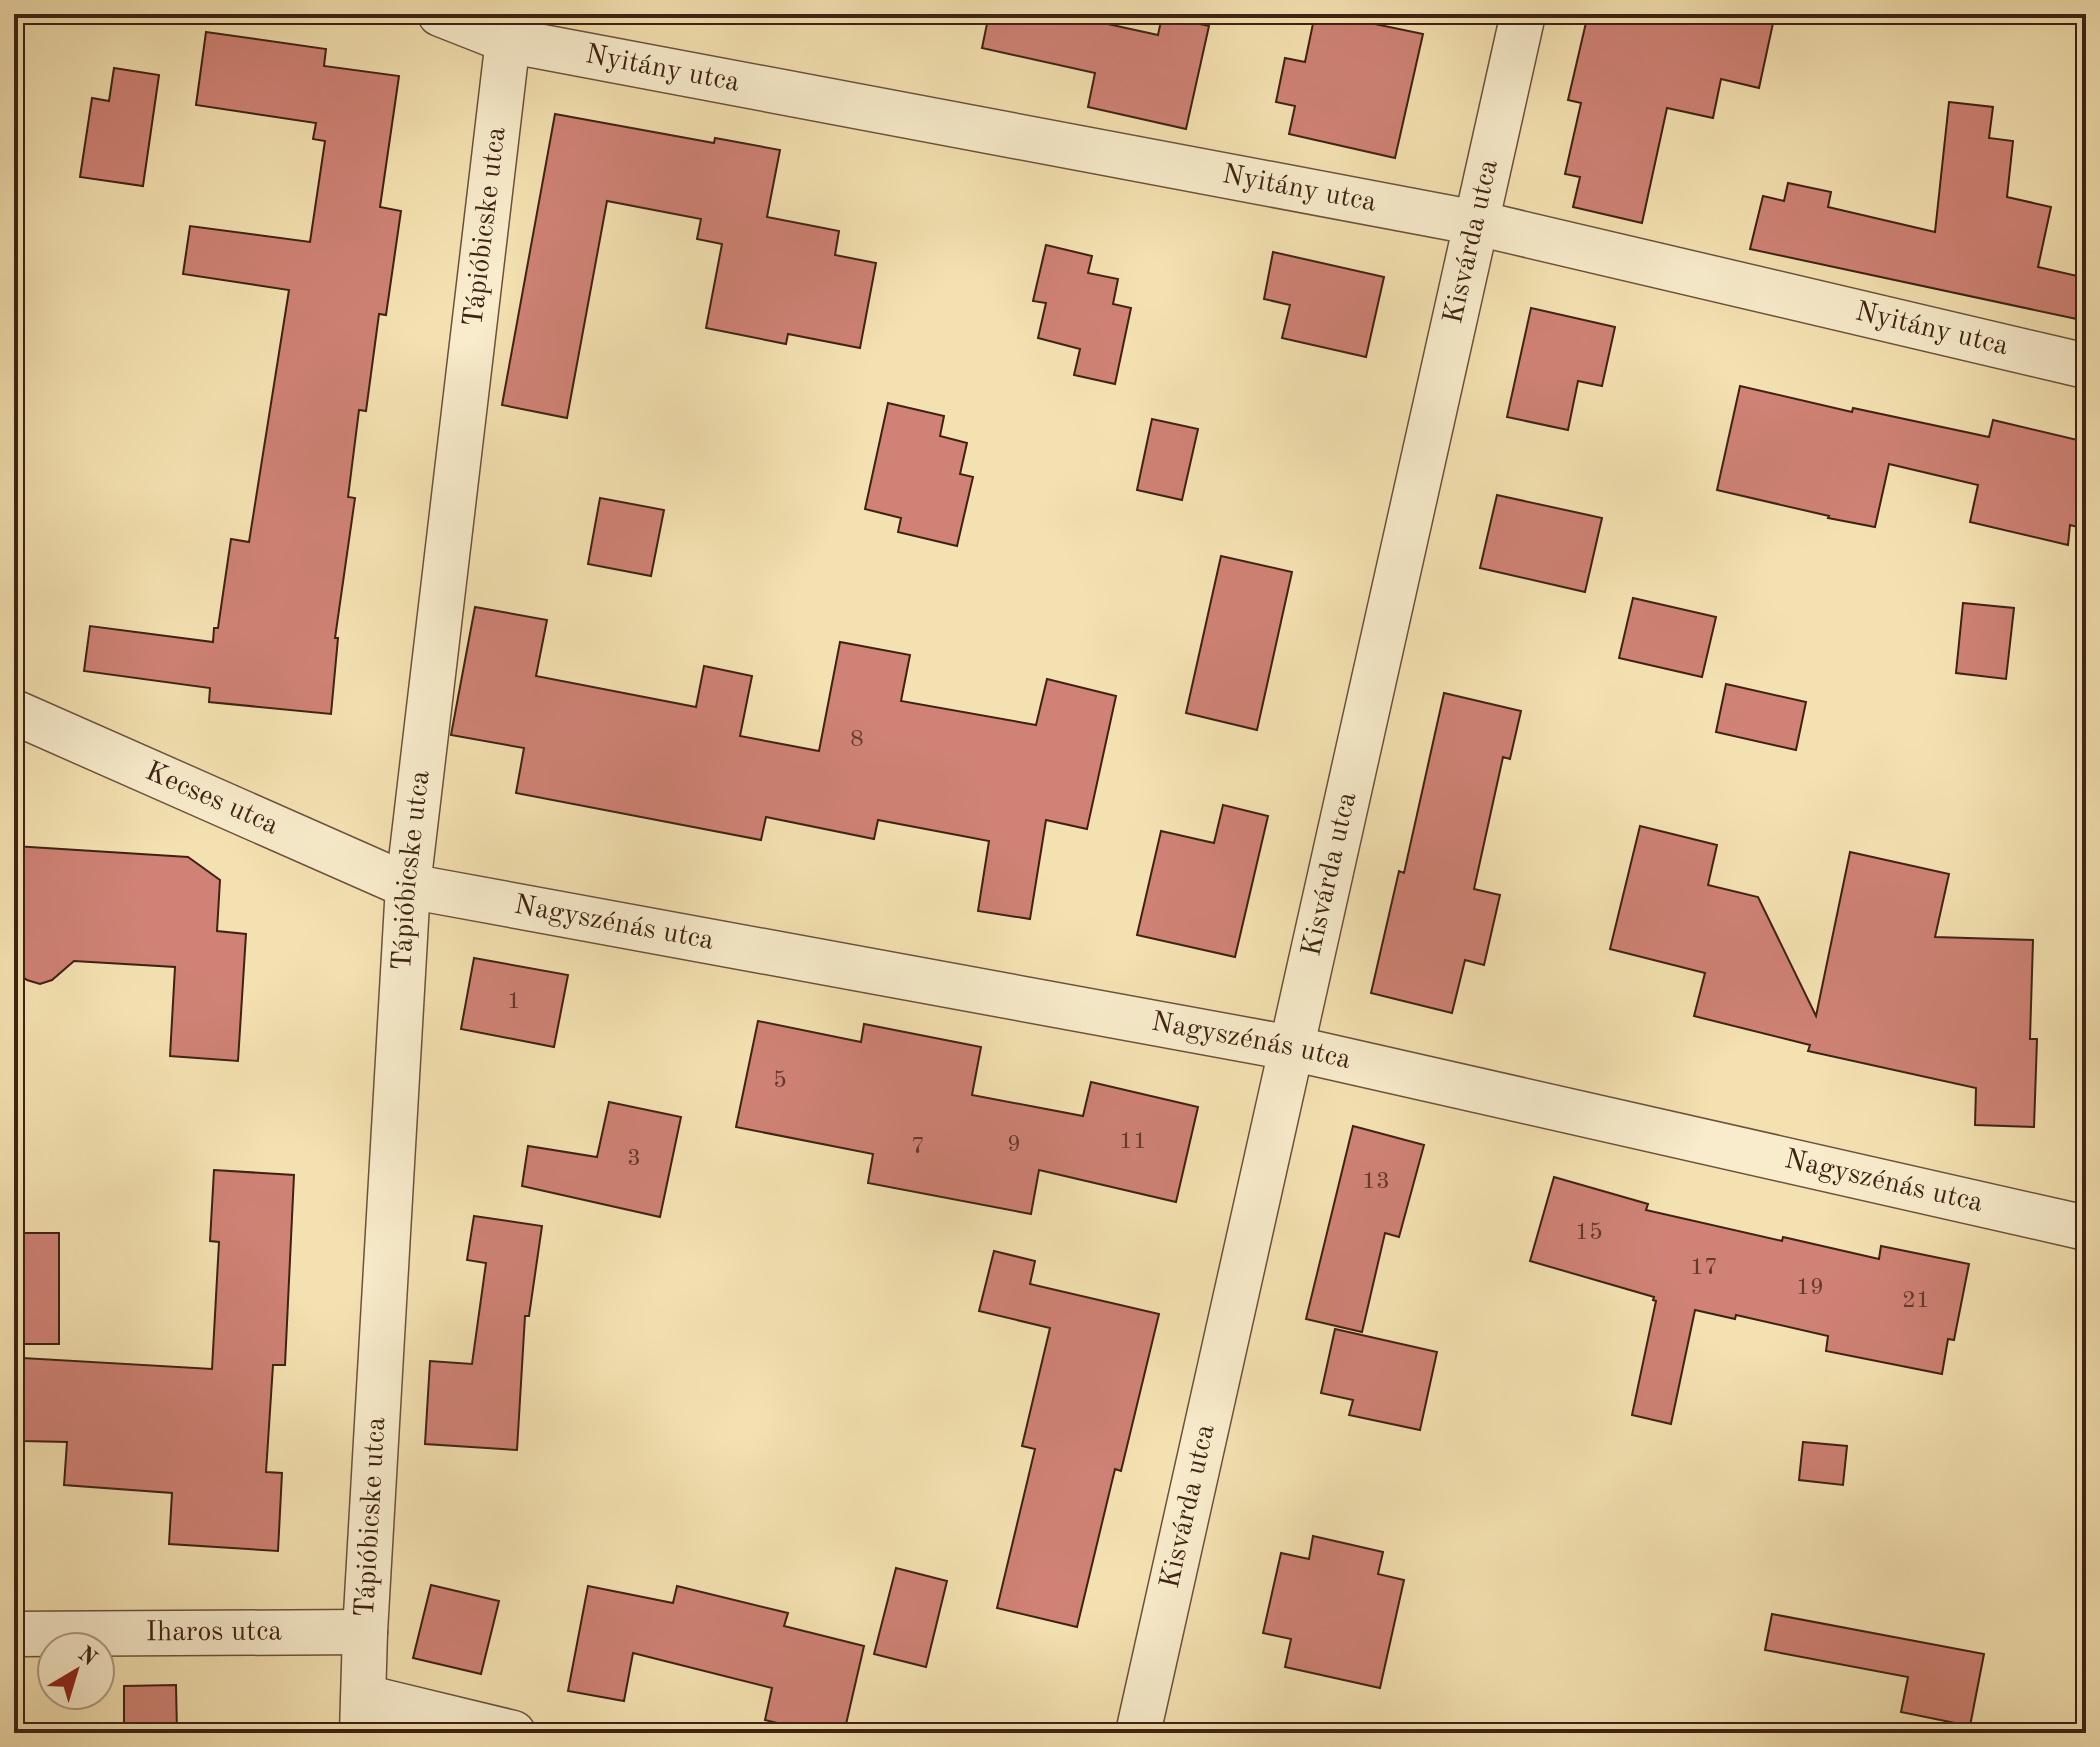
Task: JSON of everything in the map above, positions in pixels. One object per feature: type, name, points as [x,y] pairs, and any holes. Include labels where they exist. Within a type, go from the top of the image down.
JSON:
[{"type":"street","name":"Nyitány utca","points":[[440,14],[1477,223],[2086,366]]},
{"type":"street","name":"Kisvárda utca","points":[[1138,1733],[1523,14]]},
{"type":"street","name":"Tápióbicske utca","points":[[363,1715],[365,1632],[408,886],[508,27]]},
{"type":"street","name":"Kecses utca","points":[[14,712],[408,886]]},
{"type":"street","name":"Nagyszénás utca","points":[[408,886],[1291,1048],[2086,1228]]},
{"type":"street","name":"Iharos utca","points":[[14,1634],[365,1632]]},
{"type":"street","points":[[363,1715],[513,1733]]},
{"type":"building","points":[[989,14],[1062,14],[1158,35],[1162,16],[1209,26],[1186,129],[1088,107],[1095,73],[982,48]]},
{"type":"building","points":[[1315,14],[1423,34],[1395,158],[1289,134],[1295,106],[1276,102],[1285,58],[1305,62]]},
{"type":"building","points":[[1588,14],[1775,14],[1759,88],[1721,79],[1713,118],[1667,108],[1642,223],[1573,207],[1580,177],[1565,174],[1581,103],[1568,100]]},
{"type":"building","points":[[206,32],[326,49],[324,66],[399,76],[380,207],[401,211],[386,315],[379,314],[366,411],[359,410],[348,497],[355,498],[335,638],[338,638],[331,714],[209,702],[210,688],[84,671],[90,626],[213,642],[214,628],[218,628],[231,539],[249,542],[289,290],[183,274],[190,226],[310,242],[325,141],[313,139],[316,123],[196,105]]},
{"type":"building","points":[[114,68],[159,75],[143,186],[80,177],[92,98],[109,101]]},
{"type":"building","points":[[1949,102],[1993,107],[1989,138],[2013,141],[2007,197],[2051,207],[2038,267],[2086,278],[2086,321],[1750,249],[1763,196],[1784,201],[1788,183],[1831,192],[1828,207],[1935,232]]},
{"type":"building","points":[[555,114],[714,143],[715,138],[780,150],[767,217],[839,231],[835,255],[876,263],[860,348],[788,334],[786,344],[706,328],[722,244],[697,239],[701,219],[607,201],[567,418],[502,405]]},
{"type":"building","points":[[1046,245],[1092,256],[1088,273],[1118,279],[1113,304],[1131,308],[1115,384],[1074,375],[1080,349],[1038,338],[1046,303],[1033,301]]},
{"type":"building","points":[[1273,252],[1384,277],[1366,357],[1282,338],[1290,305],[1264,299]]},
{"type":"building","points":[[1531,308],[1615,327],[1602,386],[1578,381],[1568,430],[1507,417]]},
{"type":"building","points":[[1740,386],[1852,412],[1853,408],[1989,437],[1993,420],[2086,442],[2086,529],[2070,525],[2068,545],[1970,522],[1978,485],[1889,464],[1875,527],[1717,490]]},
{"type":"building","points":[[888,403],[944,416],[940,436],[967,443],[960,474],[973,477],[957,546],[898,532],[901,518],[865,509]]},
{"type":"building","points":[[1152,419],[1198,429],[1182,500],[1137,490]]},
{"type":"building","points":[[1497,495],[1602,518],[1585,592],[1480,568]]},
{"type":"building","points":[[600,498],[664,510],[651,576],[588,564]]},
{"type":"building","points":[[1221,556],[1292,572],[1257,730],[1186,713]]},
{"type":"building","points":[[1633,598],[1716,617],[1702,677],[1619,658]]},
{"type":"building","points":[[1963,603],[2014,608],[2006,679],[1956,673]]},
{"type":"building","points":[[475,607],[547,620],[536,676],[696,707],[704,666],[752,676],[740,736],[819,751],[840,642],[910,655],[901,701],[1036,725],[1047,679],[1116,696],[1087,829],[1046,820],[1030,919],[978,911],[989,841],[878,820],[874,839],[766,817],[761,840],[516,793],[524,748],[451,735]]},
{"type":"building","points":[[1726,684],[1806,702],[1796,750],[1716,732]]},
{"type":"building","points":[[1444,693],[1521,711],[1510,759],[1503,757],[1474,889],[1500,895],[1484,965],[1465,960],[1452,1013],[1371,993],[1399,871],[1404,873]]},
{"type":"building","points":[[1223,805],[1268,816],[1235,957],[1137,935],[1161,831],[1214,843]]},
{"type":"building","points":[[1640,826],[1717,845],[1708,885],[1758,897],[1816,1016],[1850,852],[1949,874],[1935,937],[2033,940],[2030,1039],[2037,1039],[2034,1127],[1975,1125],[1976,1088],[1808,1051],[1810,1045],[1694,1016],[1705,973],[1610,949]]},
{"type":"building","points":[[14,846],[188,857],[220,880],[217,931],[246,934],[238,1061],[170,1056],[175,967],[74,961],[52,980],[40,984],[27,980],[14,970]]},
{"type":"building","points":[[474,958],[568,975],[554,1047],[461,1029]]},
{"type":"building","points":[[758,1021],[861,1042],[864,1024],[981,1047],[972,1095],[1083,1116],[1091,1082],[1198,1107],[1176,1202],[1039,1170],[1031,1214],[868,1183],[873,1154],[736,1127]]},
{"type":"building","points":[[609,1102],[681,1117],[660,1217],[522,1186],[528,1146],[597,1157]]},
{"type":"building","points":[[1353,1126],[1424,1145],[1399,1237],[1385,1233],[1362,1332],[1306,1319]]},
{"type":"building","points":[[214,1170],[294,1175],[285,1365],[273,1365],[266,1472],[282,1473],[278,1551],[169,1544],[172,1493],[64,1485],[67,1442],[24,1441],[23,1358],[212,1369],[219,1242],[210,1241]]},
{"type":"building","points":[[1554,1177],[1648,1204],[1646,1210],[1782,1241],[1783,1237],[1879,1259],[1881,1246],[1969,1264],[1954,1340],[1948,1339],[1942,1374],[1826,1351],[1828,1336],[1736,1315],[1735,1319],[1695,1310],[1671,1424],[1632,1415],[1656,1301],[1654,1297],[1530,1261]]},
{"type":"building","points":[[474,1216],[542,1226],[529,1316],[525,1316],[517,1450],[425,1444],[430,1361],[472,1364],[486,1263],[467,1260]]},
{"type":"building","points":[[14,1233],[59,1233],[59,1344],[14,1344]]},
{"type":"building","points":[[994,1251],[1035,1261],[1030,1284],[1159,1314],[1121,1471],[1115,1469],[1077,1627],[997,1608],[1035,1449],[1022,1446],[1050,1328],[979,1311]]},
{"type":"building","points":[[1335,1329],[1437,1352],[1420,1430],[1349,1415],[1353,1400],[1321,1393]]},
{"type":"building","points":[[1803,1442],[1847,1446],[1843,1485],[1799,1480]]},
{"type":"building","points":[[1313,1536],[1383,1552],[1378,1574],[1404,1580],[1380,1688],[1285,1667],[1291,1639],[1263,1633],[1281,1553],[1309,1559]]},
{"type":"building","points":[[896,1568],[947,1581],[926,1667],[874,1654]]},
{"type":"building","points":[[431,1585],[499,1601],[481,1674],[413,1658]]},
{"type":"building","points":[[588,1586],[673,1603],[677,1586],[788,1613],[784,1626],[864,1646],[844,1733],[817,1733],[765,1720],[772,1688],[633,1653],[624,1701],[568,1691]]},
{"type":"building","points":[[1772,1614],[1984,1654],[1970,1726],[1901,1712],[1908,1677],[1765,1650]]},
{"type":"building","points":[[176,1685],[177,1733],[124,1733],[124,1686]]}]
